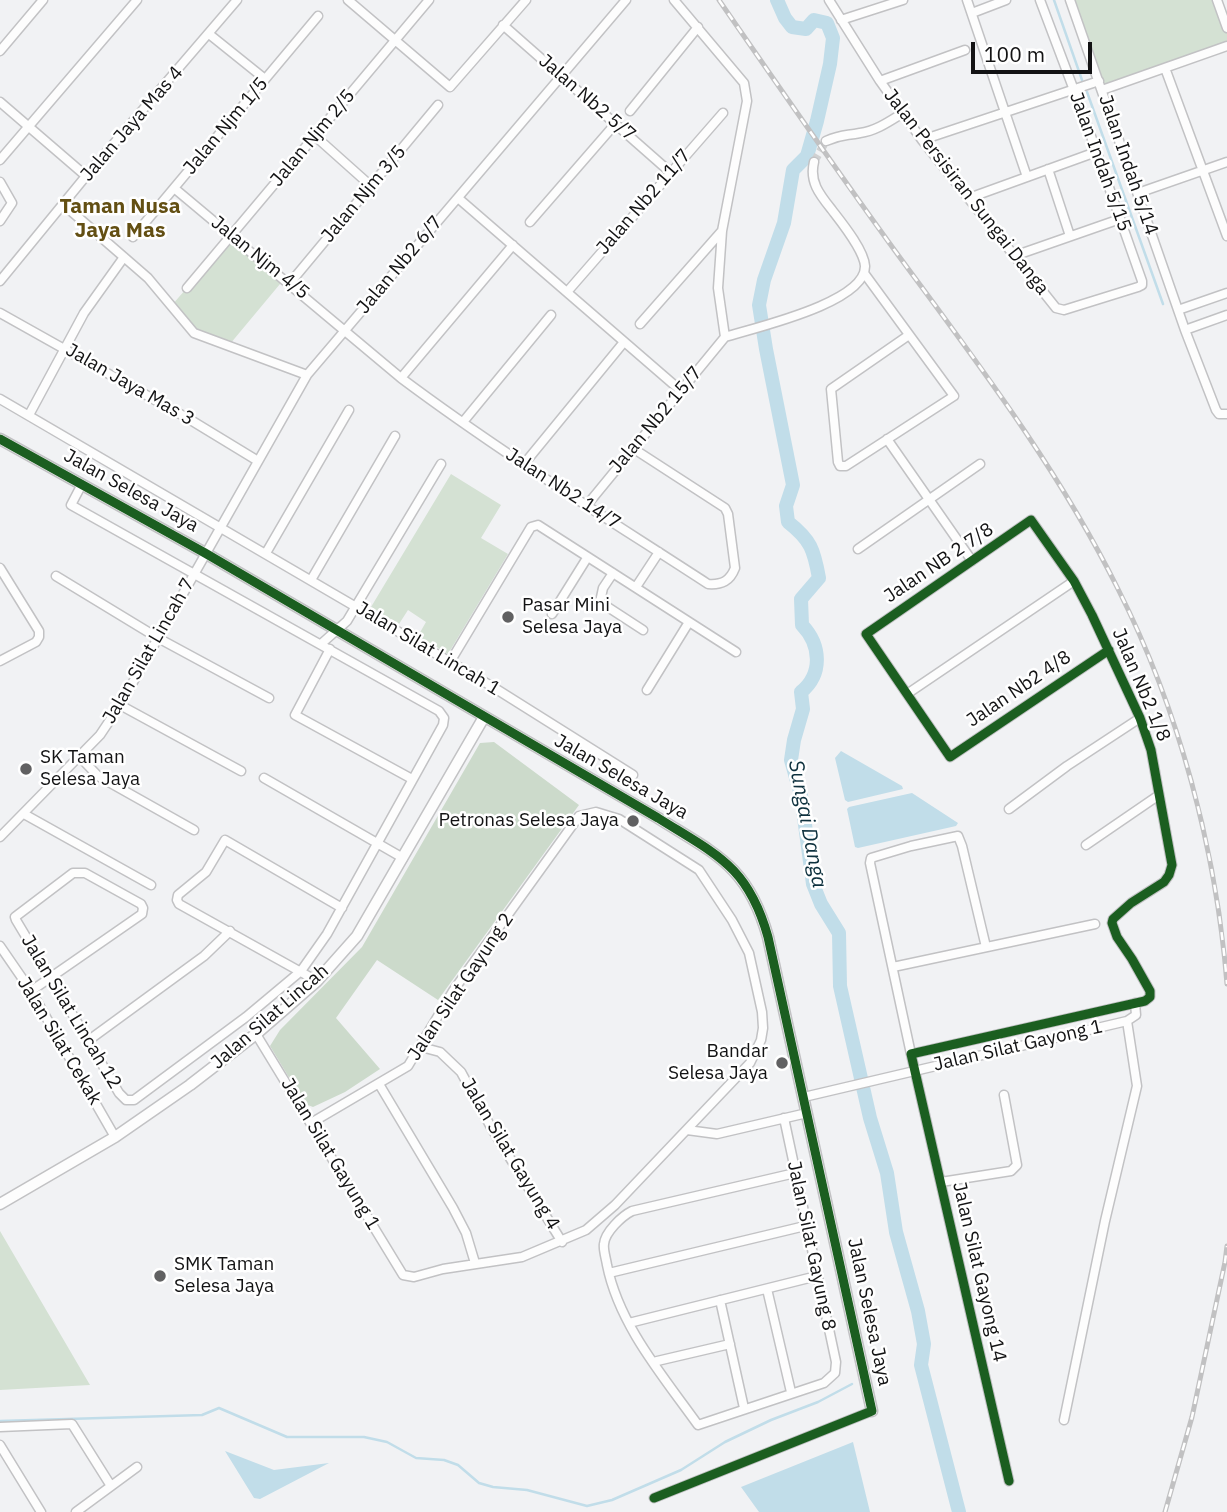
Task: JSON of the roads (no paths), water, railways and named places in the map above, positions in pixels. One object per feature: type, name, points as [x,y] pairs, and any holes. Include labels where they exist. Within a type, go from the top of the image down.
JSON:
[{"type":"street","points":[[0,51],[43,0]]},
{"type":"street","points":[[0,160],[137,0]]},
{"type":"street","name":"Jalan Jaya Mas 4","points":[[0,281],[237,0]]},
{"type":"street","points":[[348,0],[450,87],[526,0]]},
{"type":"street","name":"Jalan Njm 2/5","points":[[187,288],[429,0]]},
{"type":"street","name":"Jalan Nb2 6/7","points":[[205,553],[307,375],[626,0]]},
{"type":"street","points":[[674,0],[744,83],[747,91],[722,231],[718,288],[725,337],[816,310],[857,284],[864,273]]},
{"type":"street","name":"Jalan Persisiran Sungai Danga","points":[[829,0],[922,140],[1060,310]]},
{"type":"street","points":[[841,20],[903,0]]},
{"type":"street","points":[[967,0],[1027,177]]},
{"type":"street","points":[[972,13],[1006,0]]},
{"type":"street","name":"Jalan Indah 5/15","points":[[1040,0],[1142,281],[1142,285],[1060,310]]},
{"type":"street","name":"Jalan Indah 5/14","points":[[1070,0],[1185,330],[1223,414]]},
{"type":"street","points":[[1217,0],[1227,28]]},
{"type":"street","name":"Jalan Njm 1/5","points":[[133,237],[318,16]]},
{"type":"street","name":"Jalan Nb2 5/7","points":[[503,25],[670,172]]},
{"type":"street","points":[[630,111],[698,27]]},
{"type":"street","points":[[209,34],[265,79]]},
{"type":"street","points":[[922,140],[1004,111],[1074,90],[1100,86],[1165,68],[1227,46]]},
{"type":"street","points":[[880,80],[965,50]]},
{"type":"street","points":[[1165,68],[1227,236]]},
{"type":"street","points":[[0,102],[86,176]]},
{"type":"street","name":"Jalan Njm 3/5","points":[[290,283],[438,105]]},
{"type":"street","name":"Jalan Nb2 11/7","points":[[567,292],[723,113]]},
{"type":"street","points":[[827,141],[842,134],[861,133],[877,128],[903,113]]},
{"type":"street","points":[[530,222],[616,123]]},
{"type":"street","points":[[315,136],[371,186]]},
{"type":"street","points":[[969,198],[1096,152]]},
{"type":"street","points":[[814,162],[814,184],[863,257],[864,273],[954,396],[846,466],[840,466],[831,389],[909,335]]},
{"type":"street","points":[[1138,193],[1227,162]]},
{"type":"street","points":[[1048,170],[1070,236]]},
{"type":"street","points":[[0,182],[12,203],[0,221]]},
{"type":"street","name":"Jalan Njm 4/5","points":[[174,188],[345,330]]},
{"type":"street","points":[[458,198],[680,390]]},
{"type":"street","points":[[64,205],[148,278],[194,333],[307,375]]},
{"type":"street","points":[[1014,256],[1120,219]]},
{"type":"street","points":[[640,324],[722,231]]},
{"type":"street","points":[[401,378],[513,245]]},
{"type":"street","points":[[29,415],[84,313],[124,257]]},
{"type":"street","points":[[1178,310],[1227,293]]},
{"type":"street","name":"Jalan Jaya Mas 3","points":[[0,313],[258,461]]},
{"type":"street","points":[[463,422],[551,315]]},
{"type":"street","points":[[1185,330],[1227,315]]},
{"type":"street","name":"Jalan Nb2 14/7","points":[[345,330],[401,378],[524,464],[708,584],[723,583],[732,576],[735,568],[725,508],[634,449]]},
{"type":"street","name":"Jalan Nb2 15/7","points":[[587,505],[725,337]]},
{"type":"street","points":[[524,464],[624,342]]},
{"type":"street","name":"Jalan Silat Lincah 1","points":[[0,399],[356,606],[633,775]]},
{"type":"street","points":[[265,553],[349,410]]},
{"type":"street","points":[[311,580],[395,436]]},
{"type":"street","name":"Jalan Selesa Jaya","points":[[0,439],[336,628],[712,851],[742,879],[763,918],[768,937],[873,1410]]},
{"type":"street","points":[[887,439],[972,561]]},
{"type":"street","points":[[321,644],[347,621],[441,464]]},
{"type":"street","points":[[858,549],[980,464]]},
{"type":"street","points":[[82,484],[71,505],[439,711],[444,718],[443,725],[342,908],[301,971]]},
{"type":"street","name":"Jalan NB 2 7/8","points":[[907,694],[866,634],[1031,520]]},
{"type":"street","name":"Jalan Nb2 1/8","points":[[1031,520],[1074,581],[1140,718],[1151,750],[1172,865],[1164,882],[1131,903],[1113,919],[1117,937],[1150,991],[1150,997],[1135,1003]]},
{"type":"street","points":[[450,662],[531,527],[538,525],[736,652]]},
{"type":"street","points":[[636,587],[659,552]]},
{"type":"street","name":"Jalan Silat Lincah 7","points":[[0,837],[100,734],[120,705],[205,553]]},
{"type":"street","points":[[552,614],[587,558]]},
{"type":"street","points":[[0,568],[39,631],[36,642],[0,661]]},
{"type":"street","points":[[613,573],[603,588],[600,603],[642,631]]},
{"type":"street","points":[[56,576],[158,638],[269,698]]},
{"type":"street","points":[[907,694],[1074,581]]},
{"type":"street","points":[[647,690],[689,622]]},
{"type":"street","points":[[330,649],[295,715],[412,779]]},
{"type":"street","name":"Jalan Nb2 4/8","points":[[907,694],[950,757],[1108,650]]},
{"type":"street","points":[[120,705],[241,771]]},
{"type":"street","name":"Jalan Silat Lincah","points":[[0,1205],[115,1136],[190,1084],[256,1034],[317,981],[357,936],[484,717]]},
{"type":"street","points":[[1009,809],[1067,766],[1140,718]]},
{"type":"street","points":[[79,756],[98,776],[194,830]]},
{"type":"street","points":[[264,778],[404,858]]},
{"type":"street","points":[[1086,845],[1159,794]]},
{"type":"street","name":"Jalan Silat Gayung 2","points":[[311,1123],[408,1066],[453,991],[579,816],[596,812],[619,819],[699,870],[732,919],[749,953],[762,1012],[761,1040],[750,1063],[687,1130]]},
{"type":"street","points":[[24,814],[151,885]]},
{"type":"street","name":"Jalan Silat Gayong 14","points":[[986,947],[961,840],[954,836],[871,858],[914,1071],[1009,1481]]},
{"type":"street","points":[[317,981],[179,904],[178,895],[206,872],[225,840],[342,908]]},
{"type":"street","name":"Jalan Silat Lincah 12","points":[[51,977],[142,914],[144,908],[79,872],[73,873],[15,917],[119,1093],[126,1100],[134,1100],[246,1017],[301,971]]},
{"type":"street","points":[[893,967],[1095,924]]},
{"type":"street","points":[[89,1040],[204,956],[230,931]]},
{"type":"street","name":"Jalan Silat Cekak","points":[[0,946],[31,991],[115,1136]]},
{"type":"street","points":[[31,991],[51,977]]},
{"type":"street","points":[[911,1054],[1135,1003]]},
{"type":"street","name":"Jalan Silat Gayong 1","points":[[804,1097],[1127,1021],[1136,1016],[1135,1003]]},
{"type":"street","points":[[1064,1420],[1102,1234],[1138,1086],[1127,1021]]},
{"type":"street","name":"Jalan Silat Gayung 1","points":[[256,1034],[403,1275],[414,1277],[475,1263]]},
{"type":"street","name":"Jalan Silat Gayung 4","points":[[421,1047],[440,1052],[461,1072],[492,1129],[562,1242]]},
{"type":"street","points":[[379,1084],[453,1208],[466,1233],[475,1263],[522,1257],[586,1230],[615,1206],[687,1130],[717,1134],[807,1113]]},
{"type":"street","points":[[941,1182],[1011,1171],[1017,1165],[1004,1095]]},
{"type":"street","name":"Jalan Silat Gayung 8","points":[[784,1118],[836,1362],[835,1373],[824,1383],[791,1392]]},
{"type":"street","points":[[767,1289],[791,1392],[698,1425],[629,1323],[612,1290],[604,1243],[625,1215],[632,1211],[795,1173]]},
{"type":"street","points":[[609,1273],[805,1226]]},
{"type":"street","points":[[629,1323],[817,1276]]},
{"type":"street","points":[[720,1300],[744,1408]]},
{"type":"street","points":[[653,1362],[730,1344]]},
{"type":"street","points":[[654,1498],[873,1410]]},
{"type":"street","points":[[0,1427],[72,1424],[111,1486]]},
{"type":"street","points":[[0,1445],[41,1512]]},
{"type":"street","points":[[76,1512],[137,1467]]},
{"type":"water","points":[[841,751],[903,789],[848,802],[845,800],[835,758]]},
{"type":"water","points":[[912,793],[958,823],[956,826],[855,847],[847,809],[849,807]]},
{"type":"water","points":[[853,1442],[870,1512],[759,1512],[741,1487]]},
{"type":"water","points":[[225,1451],[274,1470],[329,1463],[260,1499],[254,1498]]},
{"type":"waterway","name":"Sungai Danga","points":[[777,0],[792,27],[806,29],[814,20],[827,23],[833,38],[817,121],[807,156],[793,170],[784,223],[764,280],[759,305],[793,485],[786,506],[788,522],[802,534],[810,546],[819,578],[801,599],[802,625],[813,641],[817,659],[813,677],[801,692],[803,709],[791,760],[801,795],[813,884],[821,904],[839,933],[840,986],[870,1118],[887,1173],[896,1232],[918,1311],[924,1344],[921,1365],[959,1512]]},
{"type":"waterway","points":[[1054,0],[1082,80]]},
{"type":"waterway","points":[[1087,92],[1163,304]]},
{"type":"waterway","points":[[0,1421],[202,1415],[219,1408],[287,1437],[364,1437],[387,1442],[416,1458],[444,1460],[458,1465],[479,1483],[527,1490],[587,1506],[612,1500],[681,1470],[725,1442],[818,1402],[852,1384]]},
{"type":"tunnel","points":[[814,162],[826,141]]},
{"type":"railway","points":[[719,0],[855,195],[1017,419],[1070,502],[1118,589],[1159,683],[1191,781],[1214,882],[1227,984]]},
{"type":"railway","points":[[1165,1512],[1192,1417],[1227,1246]]},
{"type":"place","name":"Pasar Mini Selesa Jaya","points":[[508,617]]},
{"type":"place","name":"SK Taman Selesa Jaya","points":[[26,769]]},
{"type":"place","name":"Petronas Selesa Jaya","points":[[633,821]]},
{"type":"place","name":"Bandar Selesa Jaya","points":[[782,1063]]},
{"type":"place","name":"SMK Taman Selesa Jaya","points":[[160,1276]]},
{"type":"district","name":"Taman Nusa Jaya Mas","points":[[120,219]]}]
